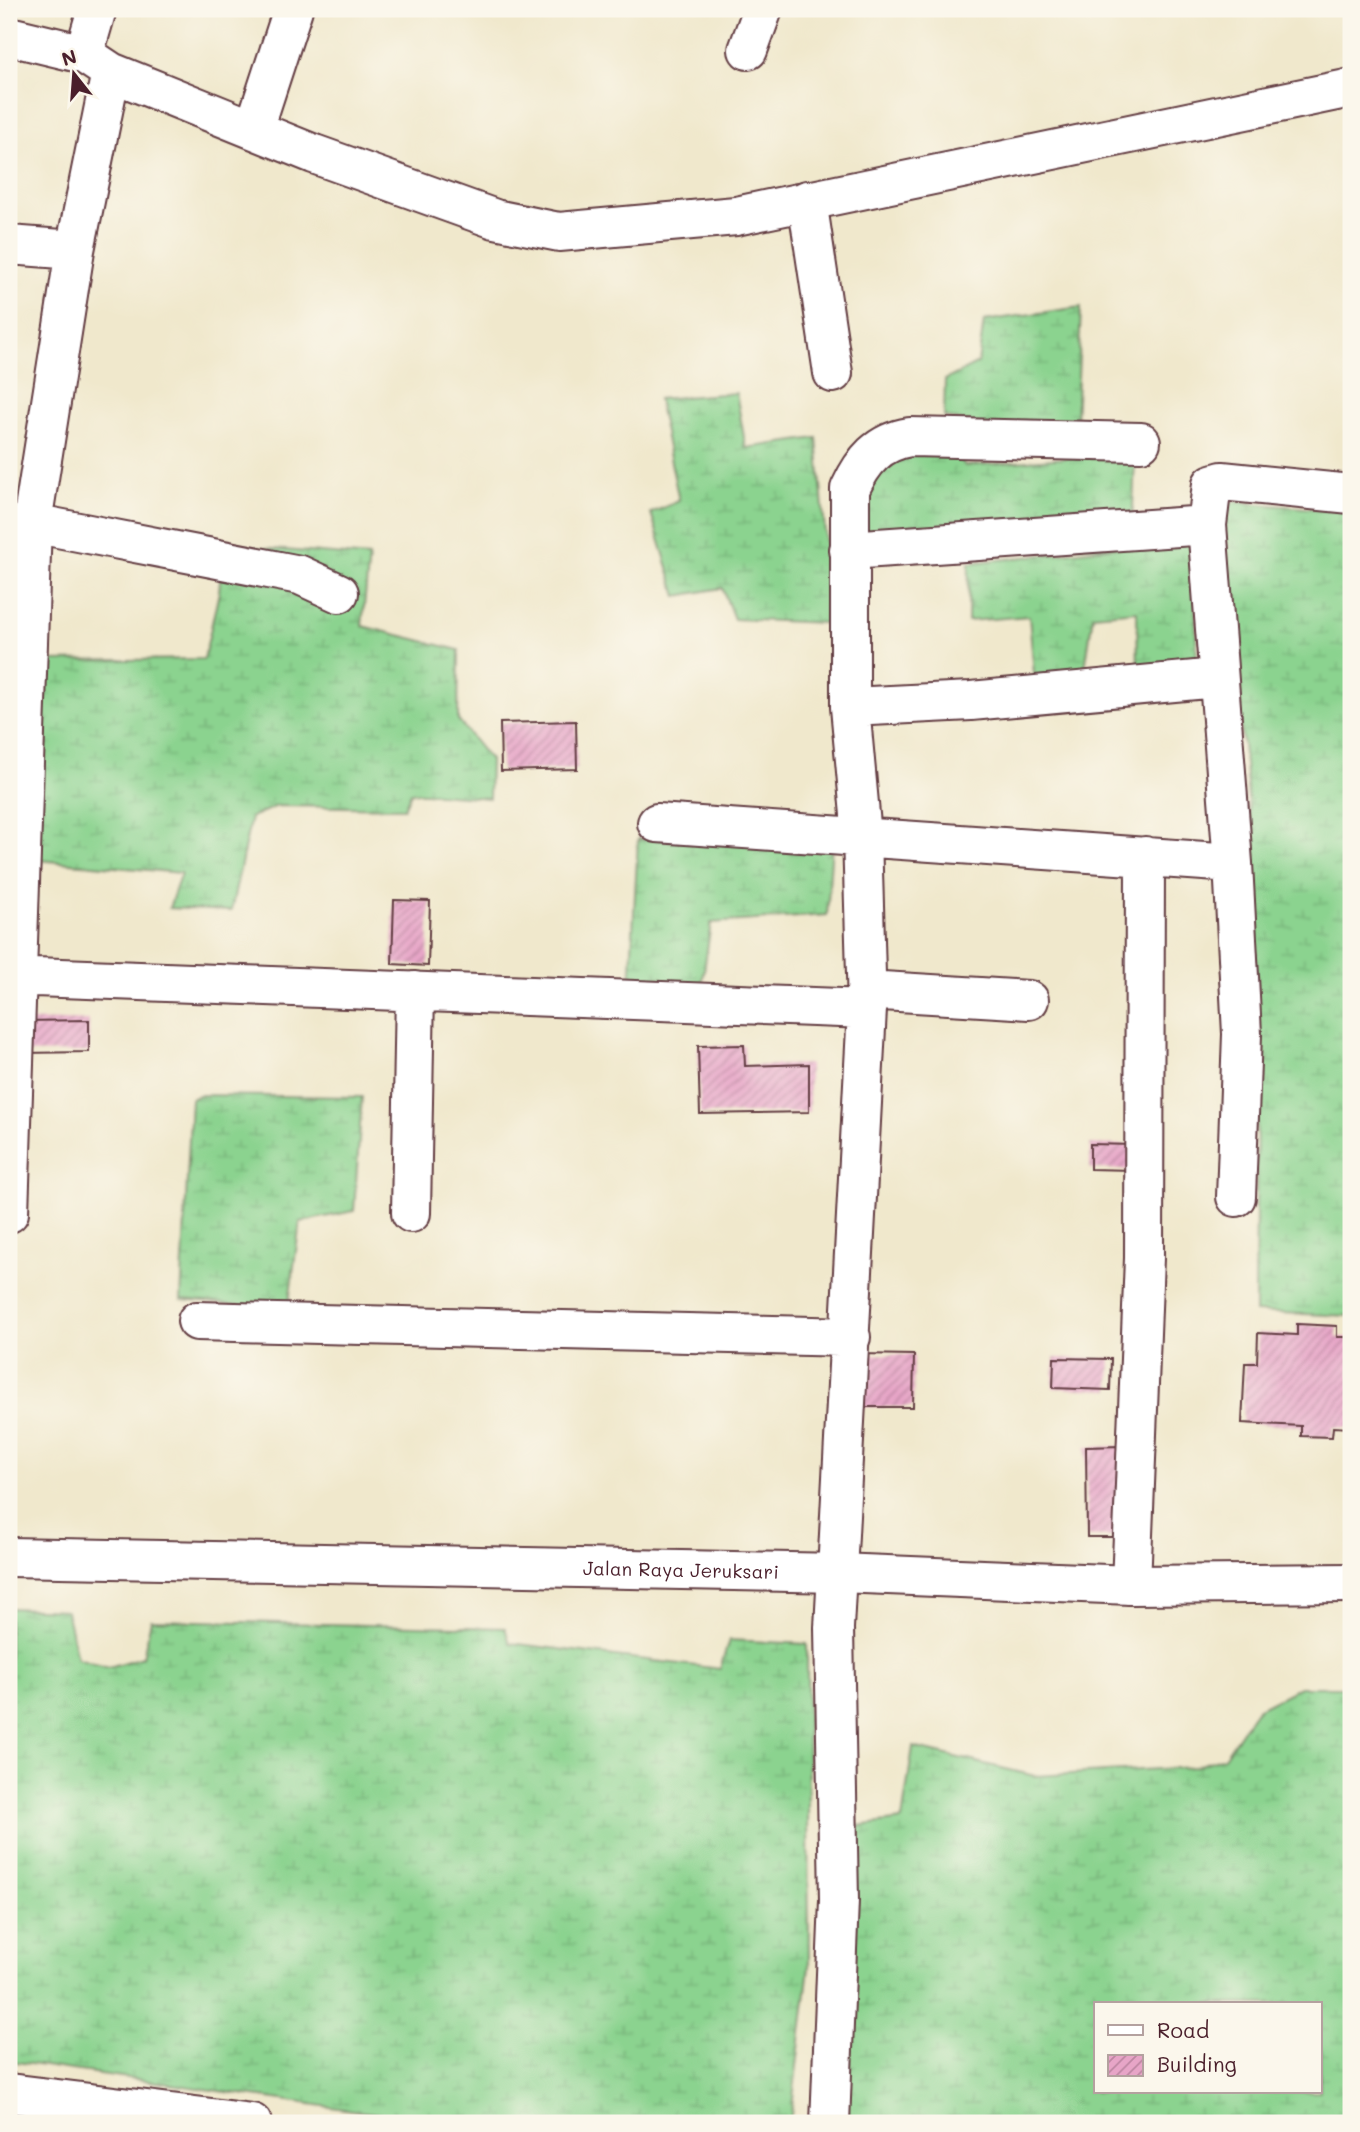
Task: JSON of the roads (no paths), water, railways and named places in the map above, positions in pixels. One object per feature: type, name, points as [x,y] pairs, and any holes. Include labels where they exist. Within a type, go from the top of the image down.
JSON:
[{"type":"street","points":[[9,1213],[12,976],[32,523],[75,250],[98,63],[97,9]]},
{"type":"street","points":[[254,129],[293,9]]},
{"type":"street","points":[[748,50],[763,9]]},
{"type":"street","points":[[9,36],[98,63],[254,129],[495,219],[559,232],[736,216],[1351,89]]},
{"type":"street","points":[[807,200],[833,373]]},
{"type":"street","points":[[9,245],[75,250]]},
{"type":"street","points":[[830,2123],[839,1900],[837,1597],[867,999],[862,836],[850,707],[850,489],[866,459],[895,439],[910,436],[1141,442]]},
{"type":"street","points":[[1236,1197],[1242,1034],[1233,863],[1207,525],[1210,486],[1216,482],[1351,494]]},
{"type":"street","points":[[32,523],[300,575],[339,593]]},
{"type":"street","points":[[849,550],[1207,525]]},
{"type":"street","points":[[850,707],[971,701],[1217,678]]},
{"type":"street","points":[[657,822],[1233,863]]},
{"type":"street","points":[[1131,1585],[1144,1258],[1145,856]]},
{"type":"street","points":[[12,976],[415,991],[1029,1000]]},
{"type":"street","points":[[411,1213],[415,991]]},
{"type":"street","points":[[197,1321],[851,1337]]},
{"type":"street","name":"Jalan Raya Jeruksari","points":[[9,1557],[837,1597],[1131,1585],[1351,1583]]},
{"type":"street","points":[[9,2093],[252,2123]]}]
